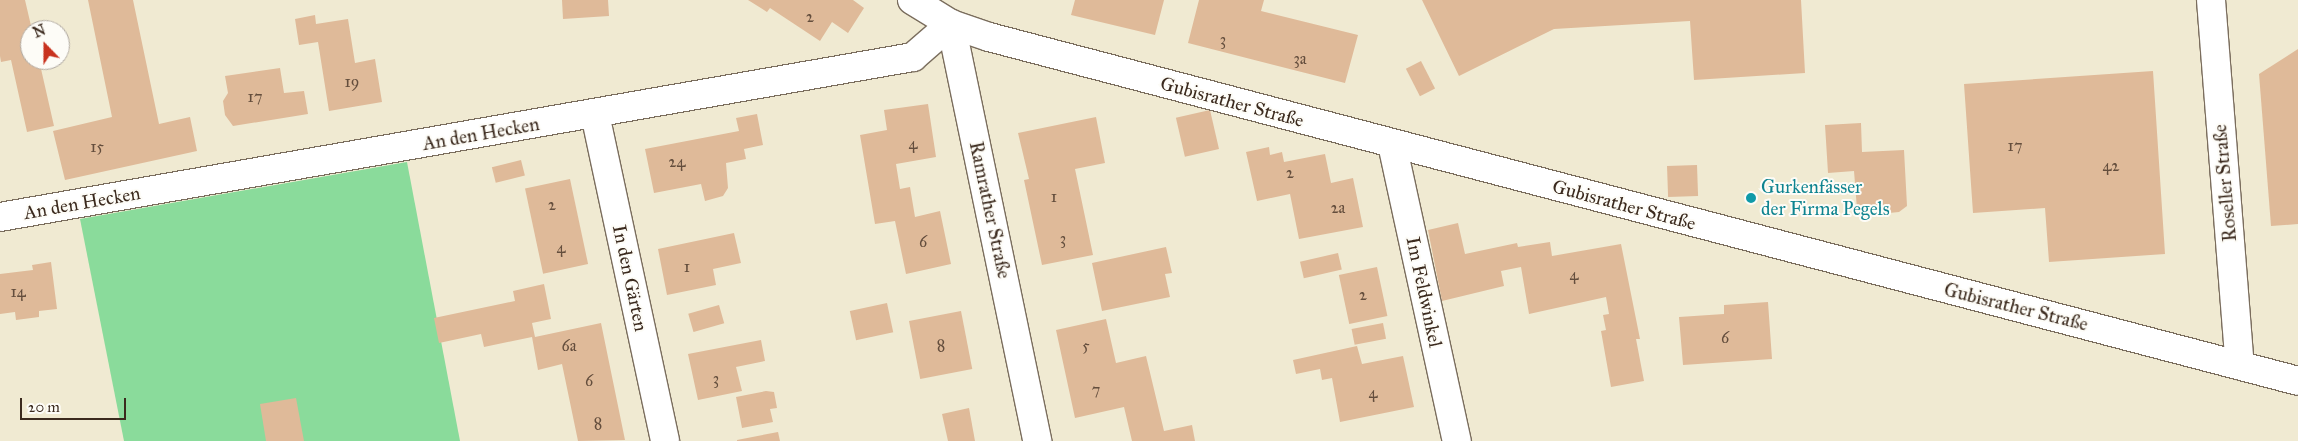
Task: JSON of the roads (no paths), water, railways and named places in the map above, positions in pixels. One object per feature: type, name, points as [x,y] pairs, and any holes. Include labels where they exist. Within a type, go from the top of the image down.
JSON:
[{"type":"street","points":[[912,0],[951,24]]},
{"type":"street","name":"Roseller Straße","points":[[2211,0],[2240,365]]},
{"type":"street","name":"An den Hecken","points":[[0,217],[913,57],[951,24]]},
{"type":"street","name":"Gubisrather Straße","points":[[951,24],[989,38],[2298,381]]},
{"type":"street","name":"Ramrather Straße","points":[[951,24],[1037,441]]},
{"type":"street","name":"In den Gärten","points":[[595,114],[665,441]]},
{"type":"street","name":"Im Feldwinkel","points":[[1392,144],[1456,441]]},
{"type":"place","name":"Gurkenfässer der Firma Pegels","points":[[1751,198]]}]
